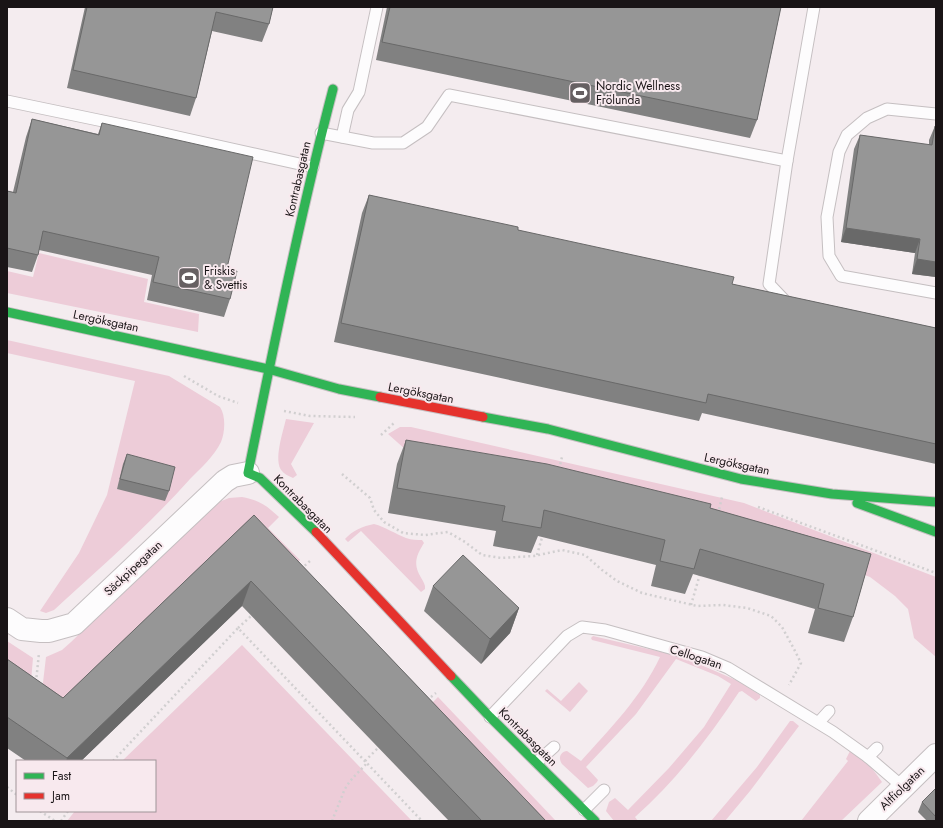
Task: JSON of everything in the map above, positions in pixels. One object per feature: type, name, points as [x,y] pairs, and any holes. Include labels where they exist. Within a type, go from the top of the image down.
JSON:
[{"type":"street","name":"Kontrabasgatan","points":[[333,89],[313,167],[268,369],[248,473],[260,478],[301,517],[452,678],[595,821]]},
{"type":"street","name":"Lergöksgatan","points":[[7,312],[268,369],[339,389],[548,429],[741,479],[832,494],[936,502]]},
{"type":"street","name":"Säckpipegatan","points":[[7,619],[22,629],[49,631],[74,624],[224,481],[233,476],[248,473]]},
{"type":"street","name":"Lergöksgatan","points":[[832,494],[936,532]]},
{"type":"street","name":"Altfiolgatan","points":[[869,821],[936,755]]},
{"type":"lane","points":[[342,137],[348,110],[359,92],[376,7]]},
{"type":"lane","points":[[800,310],[786,303],[769,284],[787,161],[814,7]]},
{"type":"lane","points":[[321,133],[374,143],[403,143],[427,127],[449,96],[787,161]]},
{"type":"lane","points":[[7,101],[313,167]]},
{"type":"lane","points":[[936,114],[887,109],[867,118],[847,134],[839,152],[827,217],[829,256],[841,276],[936,293]]},
{"type":"lane","name":"Cellogatan","points":[[490,717],[567,636],[582,627],[605,630],[702,657],[728,668],[819,722],[868,757],[903,787]]},
{"type":"lane","points":[[819,722],[829,711]]},
{"type":"lane","points":[[536,762],[554,746]]},
{"type":"lane","points":[[868,757],[877,748]]},
{"type":"lane","points":[[584,810],[604,790]]},
{"type":"path","points":[[293,413],[310,416],[358,417]]},
{"type":"path","points":[[381,435],[395,422],[397,418]]},
{"type":"path","points":[[558,475],[563,454]]},
{"type":"path","points":[[342,474],[370,498],[374,510],[384,522],[403,533],[425,535],[448,532],[465,542],[482,555],[501,558],[537,555],[562,550],[585,555],[617,581],[642,593],[691,605],[723,605],[747,608],[771,616],[782,627],[801,663],[782,700]]},
{"type":"path","points":[[715,494],[723,496],[716,517]]},
{"type":"path","points":[[758,507],[936,573]]},
{"type":"path","points":[[537,555],[543,533]]},
{"type":"path","points":[[296,574],[327,545]]},
{"type":"path","points":[[691,605],[702,568]]},
{"type":"path","points":[[114,760],[251,616]]},
{"type":"path","points":[[238,628],[422,821]]},
{"type":"path","points":[[36,686],[41,630]]},
{"type":"path","points":[[423,704],[452,678]]},
{"type":"path","points":[[332,821],[340,804],[344,790],[378,748]]},
{"type":"path","points":[[7,788],[16,793]]},
{"type":"path","points":[[42,812],[55,821]]},
{"type":"path","points":[[61,821],[67,812]]},
{"type":"shaded area","points":[[39,253],[148,279],[144,302],[199,314],[198,332],[7,293],[7,271],[33,277]]},
{"type":"shaded area","points":[[7,340],[169,376],[220,407],[224,419],[224,429],[221,442],[207,462],[124,546],[54,610],[46,613],[40,611],[79,553],[107,495],[135,381],[7,353]]},
{"type":"shaded area","points":[[286,419],[314,423],[291,464],[297,475],[293,478],[283,472],[279,466],[278,460]]},
{"type":"shaded area","points":[[400,427],[411,427],[744,503],[936,577],[936,657],[914,638],[908,609],[895,596],[870,577],[765,538],[406,450],[388,434]]},
{"type":"shaded area","points":[[242,497],[262,504],[279,517],[268,528],[300,560],[283,576],[54,719],[40,708],[46,657],[62,650],[71,642],[196,521],[219,502],[229,498]]},
{"type":"shaded area","points":[[374,524],[412,540],[422,540],[424,543],[416,561],[417,569],[425,586],[425,589],[421,592],[361,531],[348,542],[345,539],[358,529]]},
{"type":"shaded area","points":[[593,636],[683,657],[738,681],[760,695],[760,698],[756,701],[742,691],[739,692],[691,758],[664,789],[635,817],[638,821],[614,821],[606,811],[609,802],[615,798],[628,810],[669,768],[704,727],[731,684],[718,676],[676,659],[636,714],[586,767],[598,780],[593,786],[588,788],[562,764],[560,756],[567,751],[581,761],[635,699],[660,657],[592,640],[591,638]]},
{"type":"shaded area","points":[[7,641],[33,658],[29,704],[7,689]]},
{"type":"shaded area","points":[[242,645],[412,821],[67,821],[74,812],[156,812],[156,760],[123,760]]},
{"type":"shaded area","points":[[579,682],[588,691],[570,712],[545,691],[547,689],[561,701]]},
{"type":"shaded area","points":[[438,697],[556,821],[517,821],[418,717]]},
{"type":"shaded area","points":[[790,721],[793,721],[799,726],[750,791],[725,821],[711,821],[757,767]]},
{"type":"shaded area","points":[[850,751],[868,764],[882,782],[841,821],[801,821],[848,761],[846,759]]},
{"type":"building","points":[[87,7],[273,7],[269,24],[216,12],[196,98],[73,70]]},
{"type":"building","points":[[390,7],[781,7],[757,120],[382,42]]},
{"type":"building","points":[[32,119],[99,135],[102,123],[253,157],[227,268],[237,271],[230,299],[153,282],[159,257],[43,231],[38,255],[7,248],[7,191],[16,193]]},
{"type":"building","points":[[935,126],[936,262],[917,259],[920,239],[846,228],[860,135],[932,145]]},
{"type":"building","points":[[369,195],[518,227],[518,230],[734,277],[732,284],[936,328],[936,444],[708,394],[706,403],[341,323]]},
{"type":"building","points":[[406,440],[547,464],[711,504],[710,508],[871,554],[853,617],[818,608],[824,584],[700,549],[694,569],[660,561],[665,540],[544,510],[541,528],[502,521],[505,506],[397,488]]},
{"type":"building","points":[[127,454],[175,467],[169,491],[120,479]]},
{"type":"building","points":[[254,515],[546,821],[482,821],[251,581],[67,758],[7,717],[7,659],[63,698]]},
{"type":"building","points":[[463,555],[519,608],[490,639],[433,586]]},
{"type":"building","points":[[936,788],[936,817],[922,802]]},
{"type":"traffic: fast","points":[[316,532],[260,478],[248,473],[298,232],[333,89]]},
{"type":"traffic: fast","points":[[7,312],[268,369],[339,389],[380,397]]},
{"type":"traffic: fast","points":[[483,417],[548,429],[741,479],[832,494],[936,502]]},
{"type":"traffic: fast","points":[[857,503],[936,532]]},
{"type":"traffic: fast","points":[[451,676],[490,717],[595,821]]},
{"type":"traffic: jam","points":[[380,397],[483,417]]},
{"type":"traffic: jam","points":[[316,532],[451,676]]},
{"type":"place","name":"Nordic Wellness Frölunda","points":[[580,93]]},
{"type":"place","name":"Friskis & Svettis","points":[[189,278]]}]
